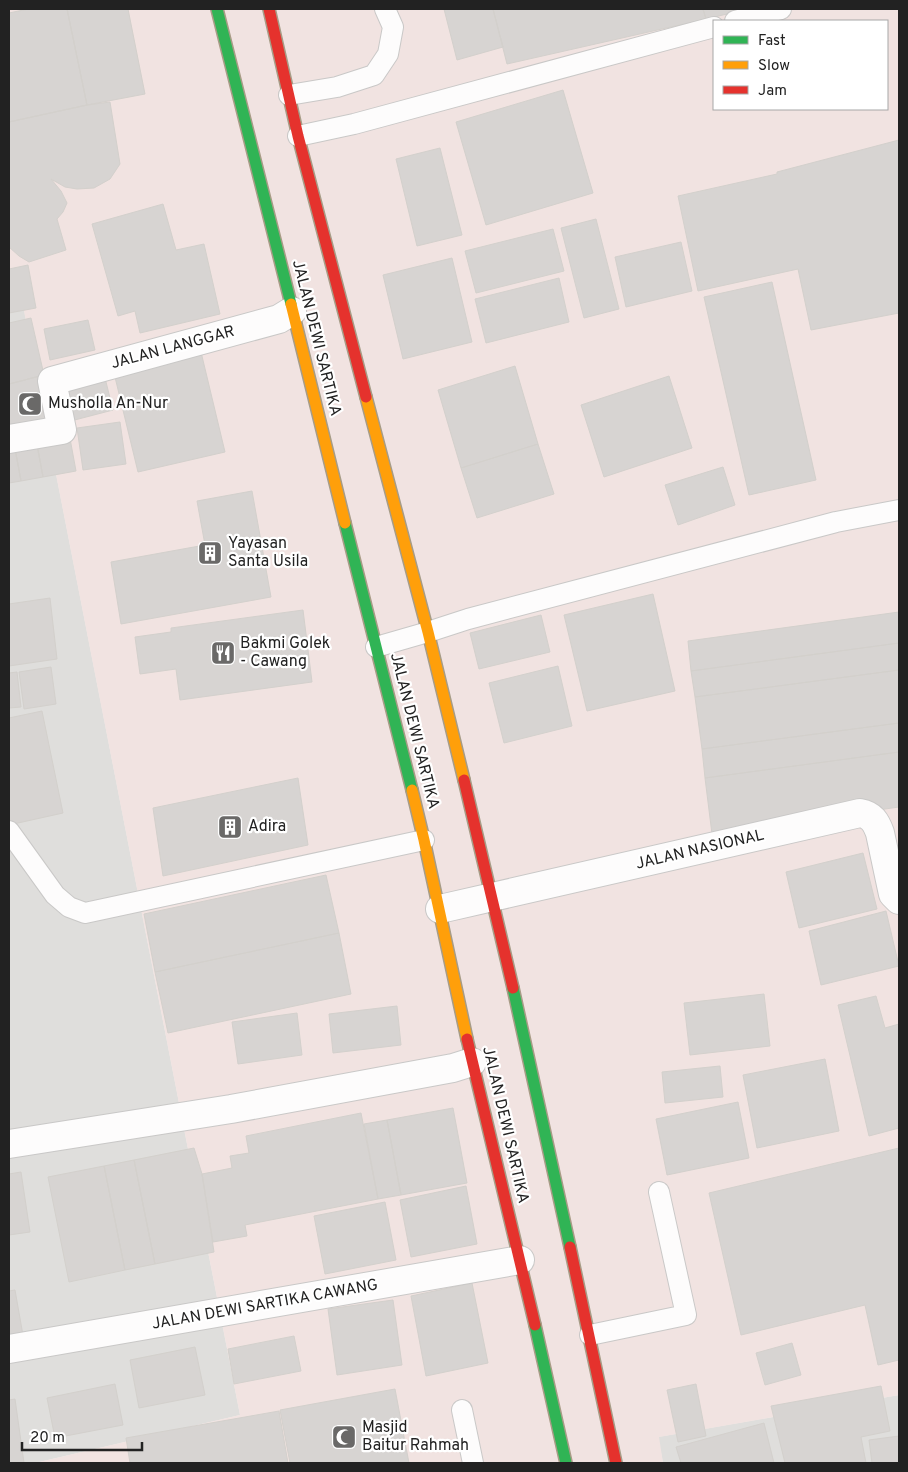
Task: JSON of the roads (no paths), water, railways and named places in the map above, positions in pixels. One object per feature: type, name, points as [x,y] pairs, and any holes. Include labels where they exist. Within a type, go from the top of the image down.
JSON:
[{"type":"main road","name":"JALAN DEWI SARTIKA","points":[[217,9],[424,840],[472,1062],[520,1260],[566,1463]]},
{"type":"main road","name":"JALAN DEWI SARTIKA","points":[[270,9],[298,136],[428,632],[493,897],[590,1335],[616,1463]]},
{"type":"street","name":"JALAN LANGGAR","points":[[9,439],[62,430],[52,381],[279,319],[292,311]]},
{"type":"street","name":"JALAN NASIONAL","points":[[440,909],[860,813],[866,814],[877,824],[893,894],[899,900]]},
{"type":"street","points":[[9,1144],[231,1109],[453,1068],[472,1062]]},
{"type":"street","name":"JALAN DEWI SARTIKA CAWANG","points":[[9,1349],[520,1260]]},
{"type":"lane","points":[[289,95],[337,87],[374,75],[388,54],[393,27],[385,9]]},
{"type":"lane","points":[[739,20],[781,9]]},
{"type":"lane","points":[[298,136],[354,124],[713,27]]},
{"type":"lane","points":[[376,647],[468,619],[836,522],[899,510]]},
{"type":"lane","points":[[9,831],[55,895],[68,907],[85,913],[424,840]]},
{"type":"lane","points":[[590,1335],[686,1315],[659,1192]]},
{"type":"lane","points":[[462,1410],[473,1463]]},
{"type":"place","name":"Musholla An-Nur","points":[[30,404]]},
{"type":"place","name":"Yayasan Santa Usila","points":[[210,553]]},
{"type":"place","name":"Bakmi Golek - Cawang","points":[[223,653]]},
{"type":"place","name":"Adira","points":[[230,827]]},
{"type":"place","name":"Masjid Baitur Rahmah","points":[[344,1437]]}]
